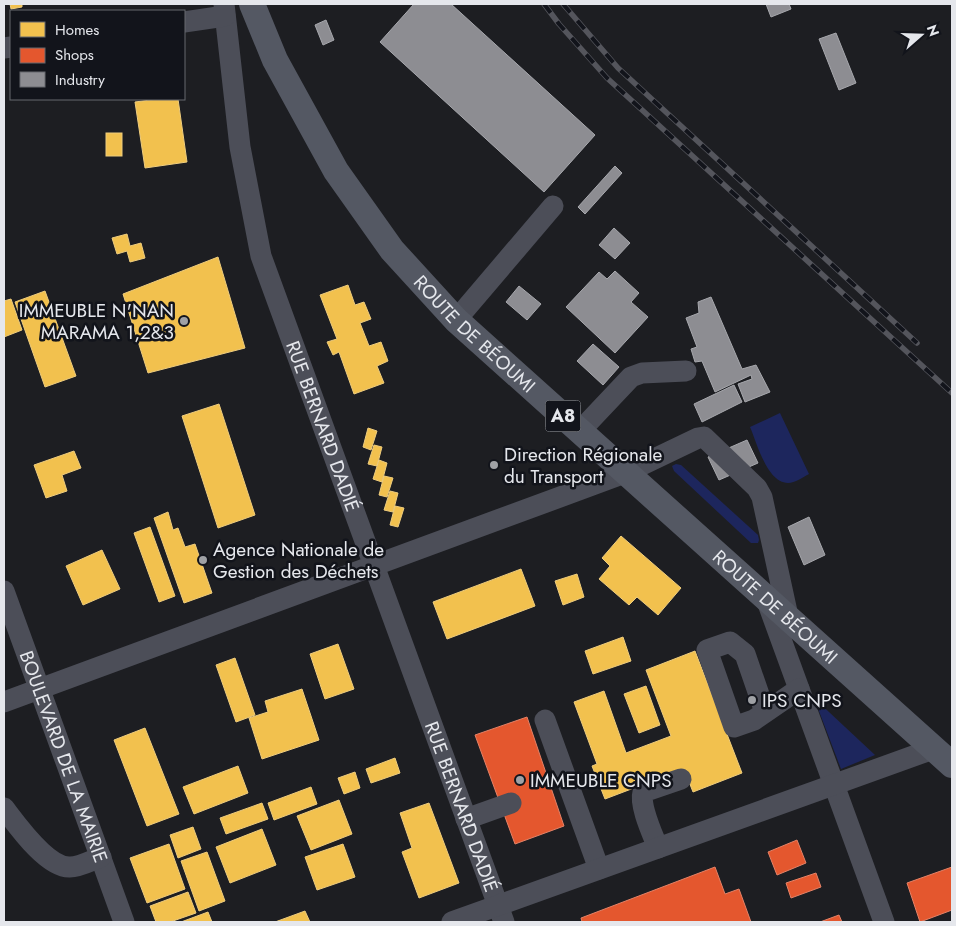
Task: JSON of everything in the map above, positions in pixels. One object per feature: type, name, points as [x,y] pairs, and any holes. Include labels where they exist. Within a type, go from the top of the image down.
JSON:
[{"type":"main road","name":"ROUTE DE BÉOUMI","points":[[252,4],[275,60],[336,171],[392,250],[456,320],[943,757]]},
{"type":"street","points":[[185,22],[224,10]]},
{"type":"street","name":"RUE BERNARD DADIÉ","points":[[224,10],[240,147],[261,256],[501,914]]},
{"type":"street","points":[[456,320],[553,206]]},
{"type":"street","points":[[580,432],[631,377],[642,373],[686,371]]},
{"type":"street","points":[[4,702],[625,473],[698,438],[704,437],[757,488],[762,497],[790,620]]},
{"type":"street","name":"BOULEVARD DE LA MAIRIE","points":[[4,591],[124,922]]},
{"type":"street","points":[[766,598],[884,922]]},
{"type":"street","points":[[766,712],[799,689]]},
{"type":"street","points":[[546,720],[599,869]]},
{"type":"street","points":[[452,922],[501,914],[599,869],[834,784],[943,757]]},
{"type":"street","points":[[658,848],[646,816],[643,792],[681,779]]},
{"type":"street","points":[[466,819],[511,803]]},
{"type":"street","points":[[4,808],[21,832],[52,862],[70,867],[101,857]]},
{"type":"shaded area","points":[[780,413],[809,474],[791,483],[781,481],[769,470],[750,427]]},
{"type":"shaded area","points":[[676,464],[681,465],[758,535],[758,543],[751,543],[674,471],[672,466]]},
{"type":"shaded area","points":[[814,698],[875,755],[841,769]]},
{"type":"building: Homes","points":[[10,4],[22,4],[22,7],[11,9]]},
{"type":"building: Homes","points":[[178,100],[187,162],[145,168],[135,102]]},
{"type":"building: Homes","points":[[106,133],[122,133],[122,156],[106,156]]},
{"type":"building: Homes","points":[[127,234],[130,246],[141,243],[145,258],[130,262],[127,251],[117,254],[112,238]]},
{"type":"building: Homes","name":"IMMEUBLE N'NAN MARAMA 1,2&3","points":[[218,257],[245,348],[148,373],[123,294]]},
{"type":"building: Homes","points":[[348,285],[355,305],[364,302],[371,319],[360,323],[369,346],[381,342],[388,361],[377,366],[384,383],[354,394],[339,352],[333,355],[327,342],[337,339],[320,295]]},
{"type":"building: Homes","points":[[45,291],[76,376],[45,387],[15,302]]},
{"type":"building: Homes","points":[[11,299],[22,330],[4,337],[4,301]]},
{"type":"building: Homes","points":[[219,404],[255,515],[218,528],[182,416]]},
{"type":"building: Homes","points":[[368,428],[377,431],[371,450],[363,447]]},
{"type":"building: Homes","points":[[374,445],[382,447],[377,466],[368,464]]},
{"type":"building: Homes","points":[[74,451],[81,468],[62,475],[67,491],[46,498],[34,465]]},
{"type":"building: Homes","points":[[379,460],[387,463],[382,482],[373,479]]},
{"type":"building: Homes","points":[[384,476],[393,478],[387,497],[379,495]]},
{"type":"building: Homes","points":[[390,491],[398,493],[393,512],[384,510]]},
{"type":"building: Homes","points":[[395,506],[404,508],[398,527],[390,525]]},
{"type":"building: Homes","points":[[168,512],[173,530],[178,528],[185,547],[195,544],[212,593],[184,603],[154,518]]},
{"type":"building: Homes","points":[[150,527],[175,596],[159,602],[134,533]]},
{"type":"building: Homes","points":[[621,536],[681,588],[658,615],[637,597],[629,605],[599,579],[610,566],[602,558]]},
{"type":"building: Homes","points":[[102,550],[120,589],[83,605],[66,566]]},
{"type":"building: Homes","points":[[521,569],[535,606],[447,639],[433,602]]},
{"type":"building: Homes","points":[[577,574],[584,597],[563,605],[555,581]]},
{"type":"building: Homes","points":[[623,637],[631,661],[593,674],[585,651]]},
{"type":"building: Homes","points":[[338,644],[354,689],[325,699],[310,654]]},
{"type":"building: Homes","points":[[695,651],[742,773],[693,792],[684,769],[605,799],[592,766],[597,764],[574,702],[604,691],[626,753],[671,736],[646,670]]},
{"type":"building: Homes","points":[[235,658],[255,715],[236,722],[216,665]]},
{"type":"building: Homes","points":[[646,686],[660,725],[639,733],[624,694]]},
{"type":"building: Homes","points":[[302,689],[319,740],[262,759],[249,718],[268,712],[265,701]]},
{"type":"building: Homes","points":[[145,728],[179,814],[147,826],[114,740]]},
{"type":"building: Homes","points":[[395,758],[400,773],[371,783],[366,769]]},
{"type":"building: Homes","points":[[238,766],[248,793],[194,814],[183,787]]},
{"type":"building: Homes","points":[[355,772],[360,788],[344,794],[338,778]]},
{"type":"building: Homes","points":[[311,787],[317,804],[274,820],[268,803]]},
{"type":"building: Homes","points":[[339,800],[352,834],[311,850],[297,816]]},
{"type":"building: Homes","points":[[262,803],[268,819],[226,834],[220,818]]},
{"type":"building: Homes","points":[[429,803],[459,883],[419,898],[402,852],[412,848],[400,813]]},
{"type":"building: Homes","points":[[193,827],[201,849],[178,858],[170,835]]},
{"type":"building: Homes","points":[[262,829],[276,865],[230,883],[216,847]]},
{"type":"building: Homes","points":[[169,844],[185,889],[147,903],[130,858]]},
{"type":"building: Homes","points":[[343,844],[355,877],[317,890],[305,857]]},
{"type":"building: Homes","points":[[207,852],[225,901],[199,911],[181,861]]},
{"type":"building: Homes","points":[[188,892],[196,913],[170,922],[156,922],[150,906]]},
{"type":"building: Homes","points":[[305,911],[310,922],[275,922]]},
{"type":"building: Homes","points":[[208,912],[212,922],[181,922]]},
{"type":"building: Shops","name":"IMMEUBLE CNPS","points":[[527,717],[564,826],[515,844],[475,735]]},
{"type":"building: Shops","points":[[797,840],[806,863],[777,875],[768,852]]},
{"type":"building: Shops","points":[[715,867],[725,894],[739,889],[751,922],[582,922],[581,918]]},
{"type":"building: Shops","points":[[952,867],[952,910],[920,922],[907,883]]},
{"type":"building: Shops","points":[[816,873],[821,887],[791,898],[786,883]]},
{"type":"building: Shops","points":[[839,915],[842,922],[820,922]]},
{"type":"building: Industry","points":[[414,4],[451,4],[595,135],[544,192],[380,42]]},
{"type":"building: Industry","points":[[766,4],[789,4],[791,9],[771,17]]},
{"type":"building: Industry","points":[[326,20],[334,40],[323,45],[315,25]]},
{"type":"building: Industry","points":[[836,33],[856,83],[839,90],[819,39]]},
{"type":"building: Industry","points":[[615,166],[622,173],[585,214],[578,207]]},
{"type":"building: Industry","points":[[614,228],[630,243],[615,259],[599,245]]},
{"type":"building: Industry","points":[[615,271],[639,293],[631,302],[648,317],[615,353],[566,307],[599,272],[607,279]]},
{"type":"building: Industry","points":[[519,286],[541,304],[527,320],[506,302]]},
{"type":"building: Industry","points":[[711,297],[742,369],[756,365],[770,392],[745,402],[738,384],[752,379],[751,375],[715,392],[702,361],[695,362],[691,349],[697,347],[686,318],[699,313],[698,302]]},
{"type":"building: Industry","points":[[593,344],[619,367],[603,385],[577,361]]},
{"type":"building: Industry","points":[[734,385],[742,402],[702,422],[694,404]]},
{"type":"building: Industry","points":[[747,440],[758,463],[719,480],[708,457]]},
{"type":"building: Industry","points":[[809,517],[825,555],[804,565],[788,527]]},
{"type":"railway","points":[[544,4],[559,24],[607,78],[952,393]]},
{"type":"railway","points":[[563,4],[618,68],[917,343]]},
{"type":"place","name":"IMMEUBLE N'NAN MARAMA 1,2&3","points":[[184,321]]},
{"type":"place","name":"Direction Régionale du Transport","points":[[494,465]]},
{"type":"place","name":"Agence Nationale de Gestion des Déchets","points":[[203,560]]},
{"type":"place","name":"IPS CNPS","points":[[752,700]]},
{"type":"place","name":"IMMEUBLE CNPS","points":[[520,780]]}]
